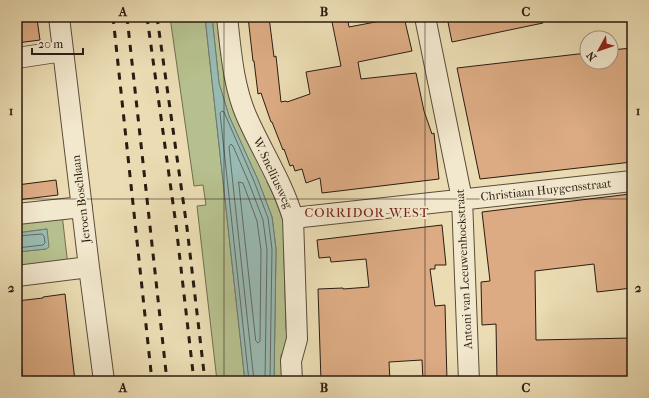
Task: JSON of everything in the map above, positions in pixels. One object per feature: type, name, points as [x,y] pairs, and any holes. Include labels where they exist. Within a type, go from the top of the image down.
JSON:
[{"type":"street","name":"Jeroen Boschlaan","points":[[59,17],[104,381]]},
{"type":"street","name":"W. Snelliusweg","points":[[227,17],[233,73],[246,116],[288,198],[293,218],[297,339],[291,361],[292,381]]},
{"type":"street","name":"Antoni van Leeuwenhoekstraat","points":[[425,17],[462,199],[470,381]]},
{"type":"street","points":[[17,58],[64,51]]},
{"type":"street","name":"Christiaan Huygensstraat","points":[[293,218],[632,181]]},
{"type":"street","points":[[17,214],[82,207]]},
{"type":"street","points":[[17,276],[89,267]]},
{"type":"green space","points":[[170,17],[205,17],[245,381],[217,381],[197,206],[206,205],[203,185],[194,186]]},
{"type":"green space","points":[[212,17],[222,17],[223,25],[218,32],[221,56],[226,61],[228,71],[224,77],[234,112],[241,117],[244,132],[260,167],[267,170],[269,176],[267,182],[282,218],[286,221],[284,256],[286,329],[291,335],[291,343],[281,355],[282,381],[274,381],[276,249],[272,217],[258,180],[229,116],[219,83]]},
{"type":"green space","points":[[62,214],[68,266],[17,272],[17,252],[46,249],[47,229],[17,233],[17,220]]},
{"type":"water","points":[[205,17],[212,17],[219,83],[229,116],[258,180],[272,217],[276,249],[274,381],[245,381]]},
{"type":"water","points":[[47,229],[49,247],[46,249],[17,252],[17,233]]},
{"type":"building","points":[[248,17],[269,17],[274,57],[276,56],[281,102],[287,102],[310,94],[306,72],[341,66],[331,17],[347,17],[349,27],[386,20],[385,17],[404,17],[412,51],[358,62],[361,79],[416,73],[424,111],[432,134],[434,133],[439,179],[322,193],[320,178],[306,183],[302,169],[295,171],[293,165],[290,166],[284,149],[283,150],[271,122],[261,93],[258,94]]},
{"type":"building","points":[[447,17],[542,17],[543,23],[452,42]]},
{"type":"building","points":[[37,19],[40,40],[17,43],[17,21]]},
{"type":"building","points":[[632,48],[632,162],[480,179],[457,68],[579,54],[579,70],[619,70],[619,49]]},
{"type":"building","points":[[56,180],[58,195],[17,200],[17,185]]},
{"type":"building","points":[[630,194],[632,209],[632,288],[597,292],[594,264],[535,271],[536,340],[632,338],[632,381],[497,381],[496,324],[482,325],[481,282],[490,281],[482,212]]},
{"type":"building","points":[[442,225],[446,265],[435,265],[435,269],[430,269],[435,306],[445,305],[447,381],[423,381],[422,360],[389,362],[390,381],[321,381],[318,289],[369,287],[366,259],[331,262],[330,257],[319,258],[317,240]]},
{"type":"building","points":[[65,294],[75,381],[23,381],[17,330],[17,301]]},
{"type":"railway","points":[[113,17],[152,381]]},
{"type":"railway","points":[[127,17],[167,381]]},
{"type":"railway","points":[[147,17],[176,225],[194,381]]},
{"type":"railway","points":[[157,17],[187,228],[205,381]]},
{"type":"district","name":"CORRIDOR-WEST","points":[[367,212]]}]
